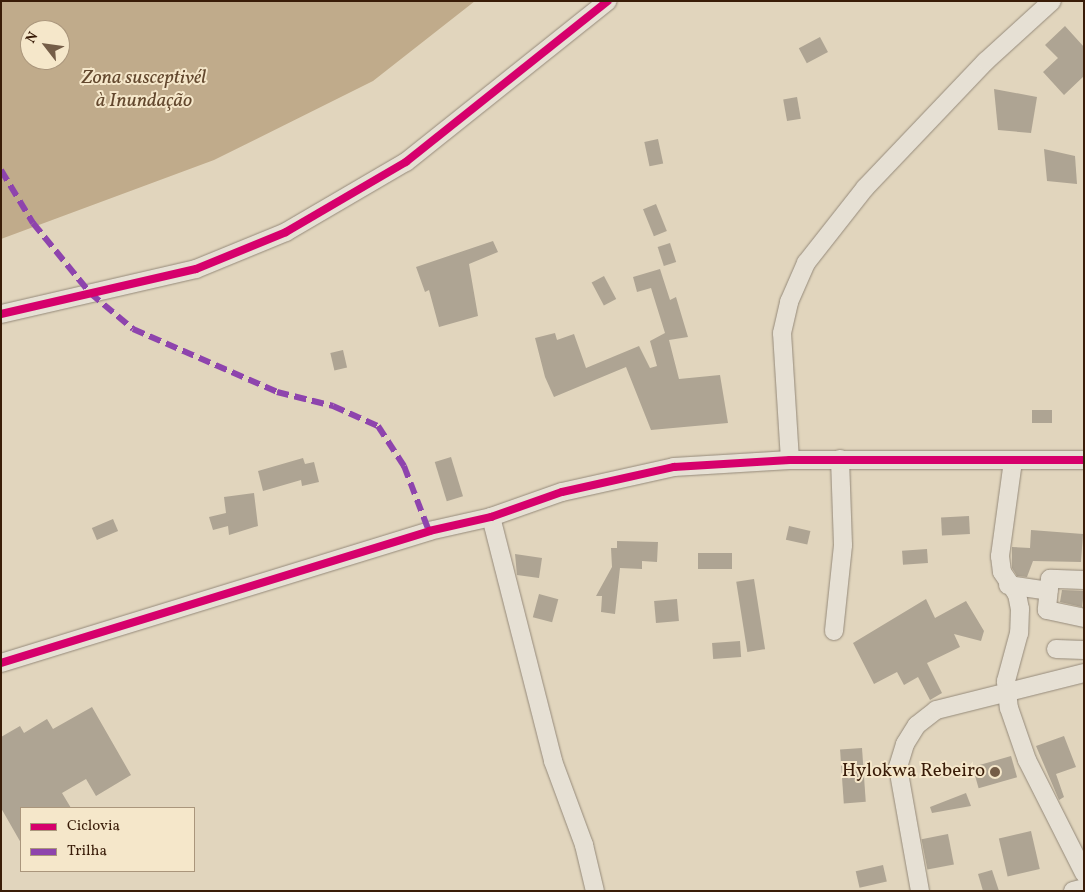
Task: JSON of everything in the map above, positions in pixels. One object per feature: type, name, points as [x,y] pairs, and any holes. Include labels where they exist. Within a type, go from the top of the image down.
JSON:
[{"type":"street","points":[[1,314],[196,268],[286,232],[406,162],[608,1]]},
{"type":"street","points":[[790,460],[782,333],[789,302],[806,263],[866,188],[986,61],[1052,1]]},
{"type":"street","points":[[834,631],[843,544],[840,459]]},
{"type":"street","points":[[1,663],[429,530],[491,517],[562,492],[674,467],[840,459],[1084,460]]},
{"type":"street","points":[[1013,461],[1000,556],[1008,584],[1017,594],[1020,617],[1006,691],[1027,760],[1084,873]]},
{"type":"street","points":[[491,517],[553,761],[584,845],[595,891]]},
{"type":"street","points":[[1084,580],[1050,579],[1047,610],[1084,618]]},
{"type":"street","points":[[1008,584],[1049,591]]},
{"type":"street","points":[[1056,649],[1084,650]]},
{"type":"street","points":[[920,891],[898,767],[905,744],[936,710],[1084,673]]},
{"type":"street","points":[[1072,891],[1084,888]]},
{"type":"water","name":"Zona susceptivél à Inundação","points":[[1,1],[475,1],[373,81],[214,160],[1,239]]},
{"type":"building","points":[[1065,26],[1084,47],[1084,76],[1064,95],[1043,72],[1058,58],[1045,45]]},
{"type":"building","points":[[820,37],[828,52],[807,63],[799,48]]},
{"type":"building","points":[[994,89],[1037,97],[1031,133],[998,130]]},
{"type":"building","points":[[797,97],[801,119],[787,121],[783,99]]},
{"type":"building","points":[[658,139],[663,163],[650,166],[644,142]]},
{"type":"building","points":[[1044,149],[1075,156],[1077,184],[1047,181]]},
{"type":"building","points":[[656,204],[667,231],[654,236],[643,209]]},
{"type":"building","points":[[493,241],[498,252],[469,264],[478,316],[439,327],[429,290],[425,292],[416,267]]},
{"type":"building","points":[[670,243],[676,262],[664,266],[658,247]]},
{"type":"building","points":[[660,269],[670,300],[676,297],[688,337],[669,340],[679,379],[720,375],[728,423],[651,430],[626,367],[554,397],[545,377],[535,338],[555,333],[557,340],[574,334],[586,368],[639,346],[650,368],[657,366],[650,341],[665,333],[651,288],[637,292],[633,277]]},
{"type":"building","points":[[604,276],[616,299],[604,306],[592,283]]},
{"type":"building","points":[[343,350],[347,368],[334,370],[330,353]]},
{"type":"building","points":[[1032,410],[1052,410],[1052,423],[1032,423]]},
{"type":"building","points":[[451,457],[463,496],[447,501],[435,462]]},
{"type":"building","points":[[303,458],[305,464],[314,462],[319,482],[302,486],[301,480],[263,491],[258,471]]},
{"type":"building","points":[[254,493],[258,526],[229,535],[228,526],[213,530],[209,517],[226,513],[224,497]]},
{"type":"building","points":[[969,516],[970,534],[942,535],[941,517]]},
{"type":"building","points":[[113,519],[118,531],[97,540],[92,528]]},
{"type":"building","points":[[789,526],[810,531],[807,545],[786,540]]},
{"type":"building","points":[[1031,530],[1083,534],[1081,562],[1033,561],[1027,577],[1017,576],[1012,568],[1012,547],[1030,548]]},
{"type":"building","points":[[617,541],[658,542],[657,562],[642,561],[642,569],[620,568],[615,614],[601,612],[602,596],[596,596],[612,567],[611,548],[617,548]]},
{"type":"building","points":[[927,549],[928,563],[903,565],[902,551]]},
{"type":"building","points":[[698,553],[732,553],[732,569],[698,569]]},
{"type":"building","points":[[515,554],[542,558],[539,578],[517,575]]},
{"type":"building","points":[[754,579],[765,649],[747,652],[736,582]]},
{"type":"building","points":[[1062,590],[1084,591],[1082,607],[1060,602]]},
{"type":"building","points":[[539,594],[558,599],[552,622],[533,617]]},
{"type":"building","points":[[677,599],[679,621],[656,623],[654,601]]},
{"type":"building","points":[[926,599],[935,618],[966,601],[984,631],[981,641],[954,634],[960,647],[927,663],[942,693],[930,700],[918,677],[904,685],[897,672],[874,684],[853,643]]},
{"type":"building","points":[[740,641],[741,657],[713,659],[712,643]]},
{"type":"building","points":[[92,707],[131,775],[96,796],[86,779],[62,793],[70,807],[20,807],[20,841],[1,808],[1,737],[20,726],[24,733],[47,719],[53,729]]},
{"type":"building","points":[[1064,736],[1076,767],[1056,774],[1064,797],[1059,800],[1036,746]]},
{"type":"building","points":[[862,748],[866,802],[844,803],[840,750]]},
{"type":"building","name":"Hylokwa Rebeiro","points":[[1011,756],[1017,777],[979,788],[973,767]]},
{"type":"building","points":[[966,793],[971,806],[932,813],[930,807]]},
{"type":"building","points":[[1031,831],[1040,869],[1008,876],[999,838]]},
{"type":"building","points":[[948,834],[954,864],[927,870],[921,839]]},
{"type":"building","points":[[883,865],[887,882],[860,888],[856,871]]},
{"type":"building","points":[[992,870],[999,891],[983,891],[978,874]]},
{"type":"marked path","points":[[1,170],[33,223],[90,293],[133,329],[277,392],[333,406],[378,426],[404,466],[429,531]]},
{"type":"cycle path","points":[[1,314],[196,269],[286,232],[406,162],[608,1]]},
{"type":"cycle path","points":[[1,663],[429,531],[491,517],[562,492],[674,467],[790,460],[1084,460]]},
{"type":"place","name":"Hylokwa Rebeiro","points":[[995,772]]}]
